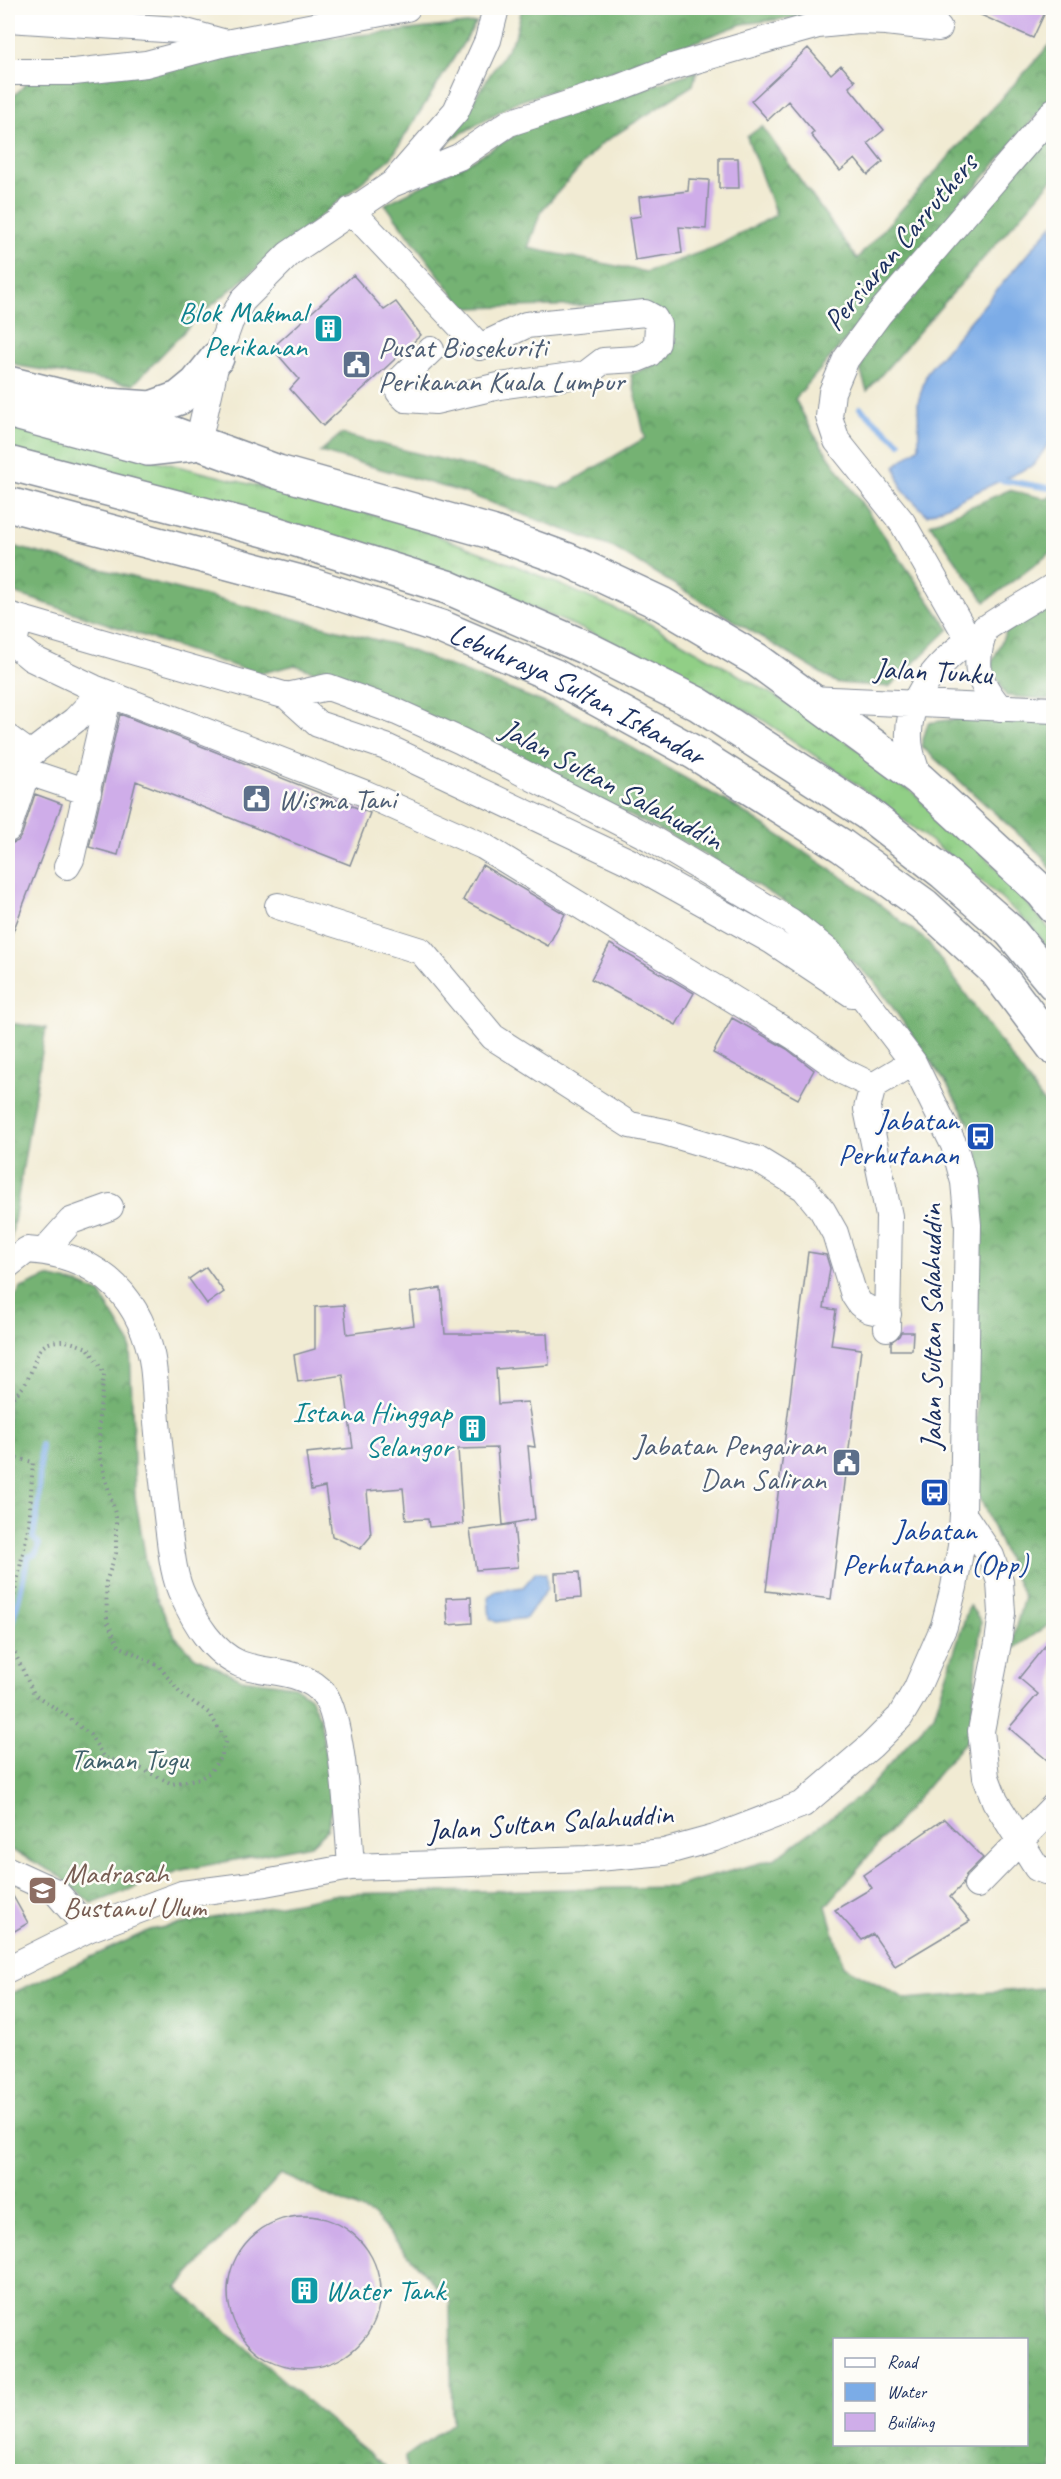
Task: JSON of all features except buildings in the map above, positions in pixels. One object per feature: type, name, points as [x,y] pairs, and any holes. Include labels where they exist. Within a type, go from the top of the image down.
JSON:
[{"type":"main road","points":[[93,404],[151,408],[179,398],[196,384],[217,358]]},
{"type":"main road","points":[[8,384],[93,404],[278,472],[491,532],[568,560],[662,604],[757,660],[919,778],[1042,892],[1053,907]]},
{"type":"main road","points":[[8,411],[148,449],[198,443]]},
{"type":"main road","name":"Lebuhraya Sultan Iskandar","points":[[8,463],[265,530],[447,587],[584,647],[698,704],[868,814],[944,873],[1010,931],[1053,984]]},
{"type":"main road","name":"Lebuhraya Sultan Iskandar","points":[[8,504],[315,586],[441,627],[555,676],[695,753],[842,846],[924,905],[996,971],[1053,1048]]},
{"type":"street","points":[[8,72],[74,72],[146,64],[226,43],[407,8]]},
{"type":"street","points":[[392,184],[456,111],[488,39],[492,8]]},
{"type":"street","points":[[8,19],[119,16],[226,43]]},
{"type":"street","points":[[198,443],[217,358],[230,322],[243,300],[289,254],[392,184],[459,157],[509,123],[618,88],[672,67],[775,37],[818,25],[858,21],[939,28]]},
{"type":"street","name":"Persiaran Carruthers","points":[[977,634],[902,522],[837,441],[829,417],[831,393],[846,359],[879,314],[1053,111]]},
{"type":"street","points":[[351,210],[480,347]]},
{"type":"street","points":[[431,350],[397,383],[399,392],[406,399],[435,401],[485,388],[586,374],[603,361],[637,359],[649,354],[657,343],[658,325],[654,318],[645,313],[526,325],[480,347]]},
{"type":"street","points":[[480,347],[477,372],[485,388]]},
{"type":"street","points":[[919,778],[911,755],[909,738],[914,703],[932,676],[953,653],[977,634],[1053,586]]},
{"type":"street","points":[[13,616],[14,644],[31,658],[101,691],[364,793],[483,846],[795,1037],[842,1071],[873,1086]]},
{"type":"street","name":"Jalan Sultan Salahuddin","points":[[13,616],[287,696],[318,723],[386,747],[630,862],[772,941],[869,1005]]},
{"type":"street","points":[[977,634],[978,670],[986,691],[1000,708]]},
{"type":"street","name":"Jalan Sultan Salahuddin","points":[[8,1969],[88,1929],[182,1894],[265,1883],[351,1867],[587,1859],[664,1852],[716,1838],[803,1804],[872,1745],[900,1717],[916,1690],[940,1634],[952,1597],[961,1546],[963,1514],[968,1225],[965,1189],[954,1145],[913,1062],[829,952],[790,921],[650,838],[461,741],[397,712],[328,687],[287,696]]},
{"type":"street","points":[[19,766],[91,703],[101,691]]},
{"type":"street","points":[[67,866],[71,859],[98,744],[101,691]]},
{"type":"street","name":"Jalan Tunku","points":[[810,699],[1053,710]]},
{"type":"street","points":[[58,732],[98,744]]},
{"type":"street","points":[[8,738],[19,766],[8,830]]},
{"type":"street","points":[[19,766],[88,792]]},
{"type":"street","points":[[278,906],[421,951],[493,1036],[630,1125],[665,1132],[758,1160],[804,1188],[822,1210],[836,1233],[854,1295],[860,1304],[887,1321],[889,1216],[867,1109],[873,1086],[913,1062]]},
{"type":"street","points":[[44,1251],[71,1221],[110,1207]]},
{"type":"street","points":[[8,1265],[27,1250],[44,1251],[82,1261],[112,1282],[139,1317],[151,1355],[171,1546],[181,1593],[198,1627],[220,1651],[239,1664],[309,1681],[324,1694],[336,1725],[351,1867]]},
{"type":"street","points":[[963,1514],[991,1556],[1000,1581],[1002,1613],[981,1731],[986,1777],[995,1801],[1037,1868],[1045,1871],[1053,1869]]},
{"type":"street","points":[[977,1885],[1053,1806]]},
{"type":"street","points":[[15,1880],[56,1892],[88,1929]]},
{"type":"path","points":[[8,1400],[21,1391],[30,1376],[35,1355],[46,1345],[61,1341],[88,1348],[104,1373],[99,1417],[99,1458],[116,1517],[116,1553],[106,1582],[107,1622],[119,1646],[159,1666],[180,1693],[209,1713],[226,1740],[221,1757],[210,1772],[201,1778],[172,1784],[134,1765],[105,1758],[90,1735],[34,1694],[9,1648]]},
{"type":"path","points":[[8,1465],[15,1458],[33,1462],[29,1524],[8,1625]]},
{"type":"green space","points":[[522,8],[872,8],[742,24],[647,60],[514,103],[445,143],[515,37]]},
{"type":"green space","points":[[476,23],[391,158],[199,316],[133,385],[19,366],[8,360],[8,102],[41,68]]},
{"type":"green space","points":[[1053,41],[1053,96],[795,399],[815,436],[949,629],[889,687],[837,683],[614,548],[462,492],[320,452],[341,434],[559,489],[645,438],[631,375],[665,359],[668,323],[639,304],[464,308],[385,204],[466,164],[532,125],[697,71],[693,85],[601,144],[541,211],[528,248],[646,272],[715,247],[776,215],[747,137],[762,126],[857,259]]},
{"type":"green space","points":[[1053,129],[1053,179],[867,391],[860,369],[891,304]]},
{"type":"green space","points":[[8,421],[66,438],[401,522],[524,569],[648,623],[775,696],[880,763],[988,859],[1053,933],[1053,955],[1032,927],[975,875],[859,786],[760,718],[632,650],[509,598],[8,450]]},
{"type":"green space","points":[[1009,490],[1047,499],[1053,494],[1053,551],[985,602],[930,524]]},
{"type":"green space","points":[[8,545],[396,645],[573,714],[736,807],[856,886],[928,942],[1053,1115],[1053,1622],[1009,1652],[1024,1597],[977,1491],[975,1186],[978,1155],[972,1129],[946,1083],[874,981],[787,903],[681,841],[402,703],[295,665],[258,674],[8,591]]},
{"type":"green space","points":[[1053,603],[1053,700],[1006,696],[991,665],[1007,629]]},
{"type":"green space","points":[[974,716],[1053,722],[1053,871],[1039,853],[921,746],[928,723]]},
{"type":"green space","points":[[8,1023],[46,1028],[11,1239],[8,1243]]},
{"type":"green space","name":"Taman Tugu","points":[[47,1277],[79,1284],[100,1293],[130,1343],[135,1496],[150,1584],[175,1636],[195,1657],[242,1679],[294,1686],[310,1697],[320,1718],[333,1805],[327,1830],[311,1845],[178,1871],[92,1904],[59,1875],[8,1848],[8,1308],[21,1288]]},
{"type":"green space","points":[[969,1605],[981,1621],[970,1736],[826,1906],[843,1966],[906,1999],[1053,1987],[1053,2471],[406,2471],[405,2457],[452,2423],[450,2302],[374,2216],[281,2174],[177,2288],[385,2466],[386,2471],[8,2471],[8,1995],[150,1930],[338,1894],[673,1887],[774,1859],[865,1792],[934,1715]]},
{"type":"water","points":[[1053,224],[1053,437],[1034,465],[927,515],[902,489],[895,466],[919,447],[918,402],[927,372]]},
{"type":"water","points":[[536,1572],[546,1574],[547,1589],[526,1618],[496,1622],[490,1618],[488,1597],[496,1591],[523,1587]]},
{"type":"waterway","points":[[860,408],[900,443]]},
{"type":"waterway","points":[[996,479],[1049,488]]},
{"type":"waterway","points":[[8,1636],[28,1557],[36,1554],[39,1544],[33,1538],[38,1509],[41,1445]]},
{"type":"place","name":"Blok Makmal Perikanan","points":[[328,329]]},
{"type":"place","name":"Pusat Biosekuriti Perikanan Kuala Lumpur","points":[[357,364]]},
{"type":"place","name":"Wisma Tani","points":[[257,799]]},
{"type":"place","name":"Jabatan Perhutanan","points":[[980,1137]]},
{"type":"place","name":"Istana Hinggap Selangor","points":[[473,1429]]},
{"type":"place","name":"Jabatan Pengairan Dan Saliran","points":[[847,1462]]},
{"type":"place","name":"Jabatan Perhutanan (Opp)","points":[[935,1493]]},
{"type":"place","name":"Madrasah Bustanul Ulum","points":[[42,1890]]},
{"type":"place","name":"Water Tank","points":[[304,2290]]}]
